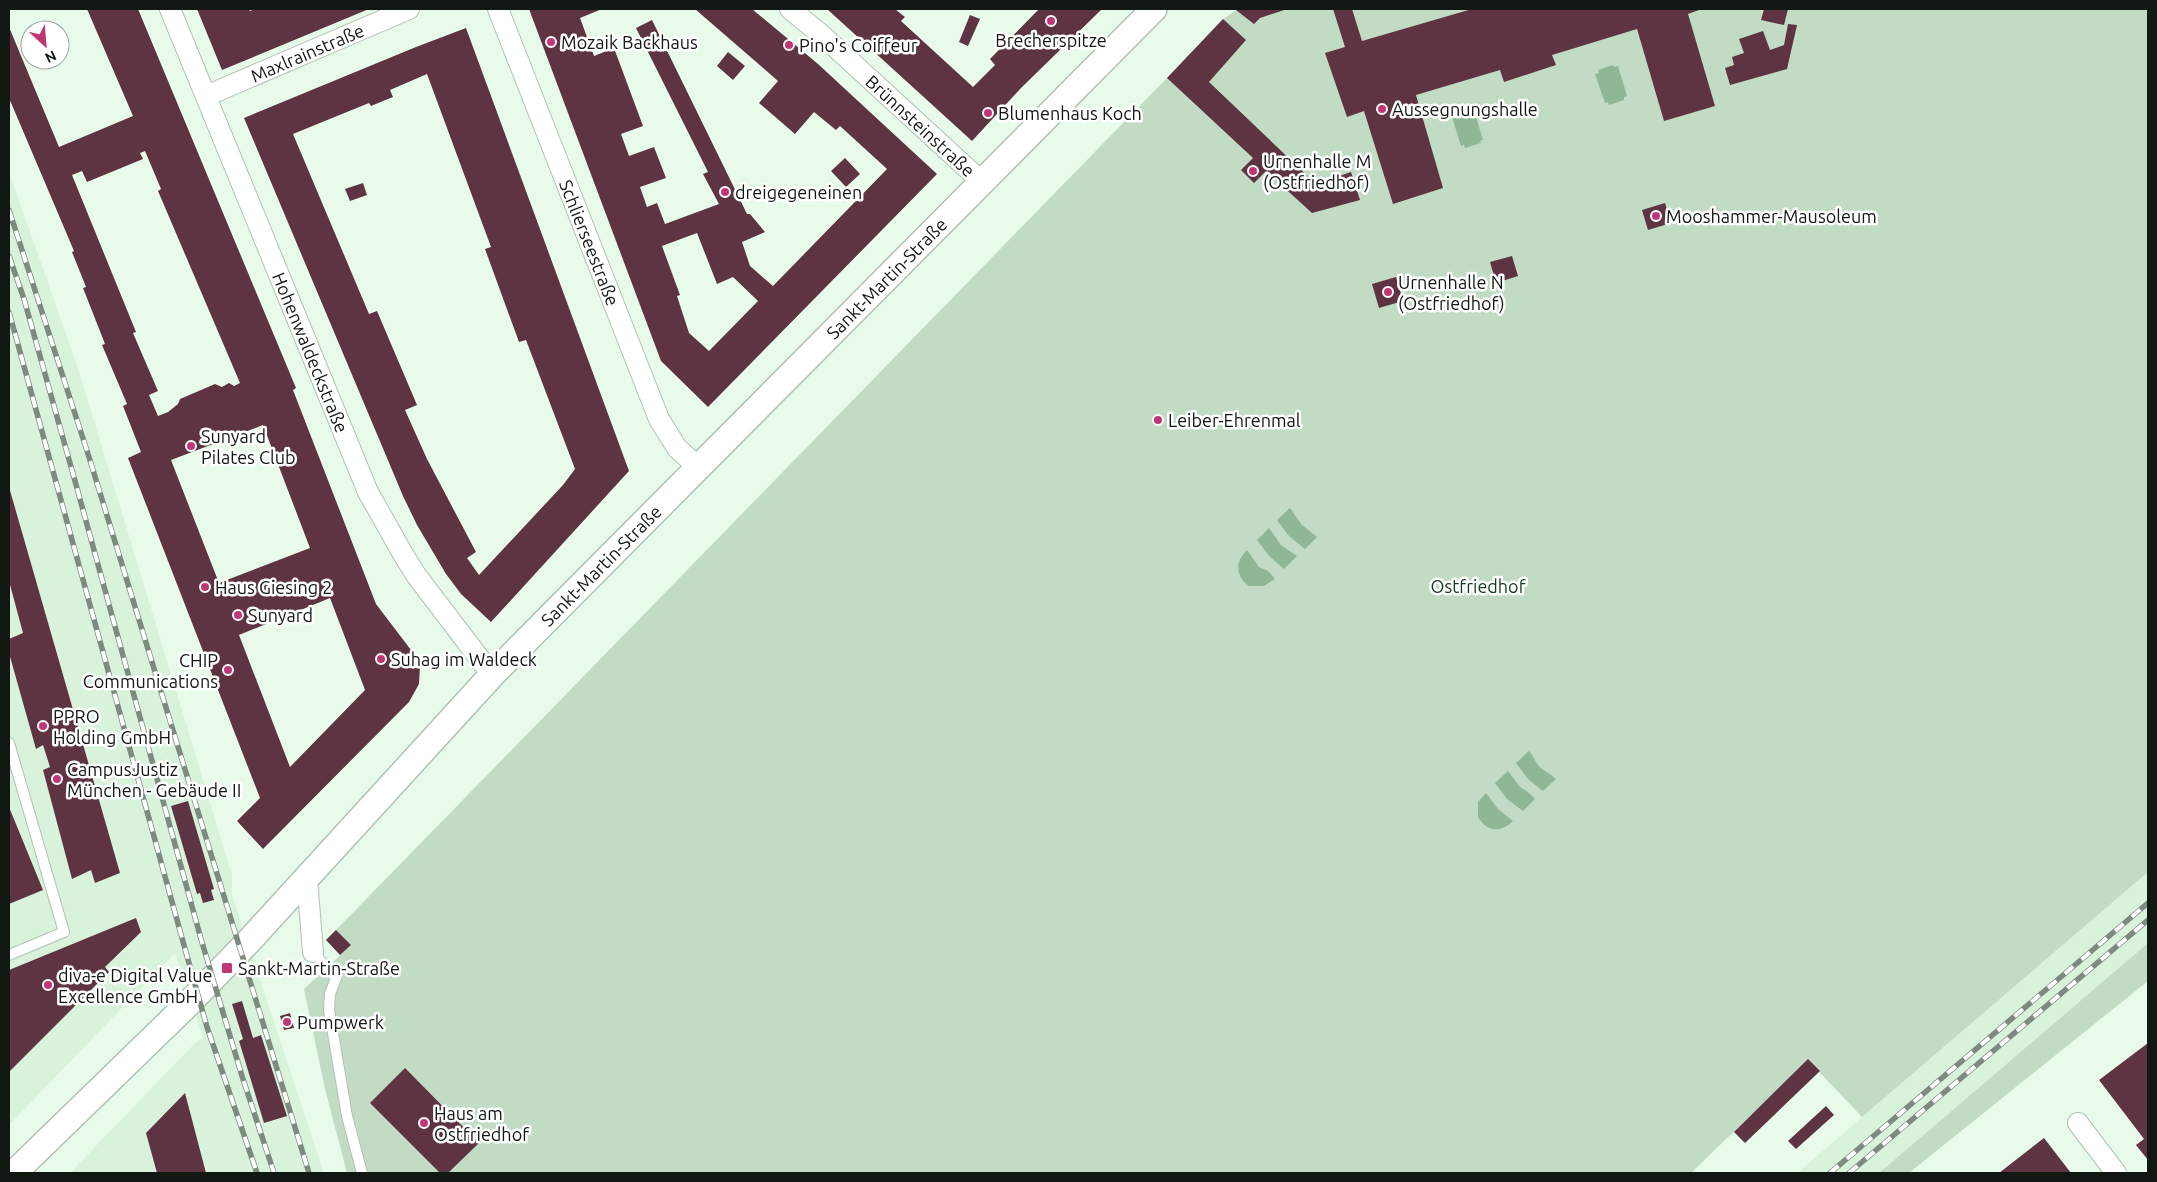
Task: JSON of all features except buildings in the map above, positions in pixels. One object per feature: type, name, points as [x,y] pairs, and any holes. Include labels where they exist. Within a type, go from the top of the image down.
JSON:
[{"type":"street","name":"Hohenwaldeckstraße","points":[[170,9],[368,492],[416,575],[492,675]]},
{"type":"street","name":"Maxlrainstraße","points":[[206,96],[409,9]]},
{"type":"street","name":"Schlierseestraße","points":[[498,9],[659,419],[677,448],[698,467]]},
{"type":"street","name":"Brünnsteinstraße","points":[[790,9],[823,36],[982,182]]},
{"type":"street","name":"Sankt-Martin-Straße","points":[[14,1173],[188,1004],[307,879],[380,796],[492,675],[1154,9]]},
{"type":"street","points":[[307,879],[313,952]]},
{"type":"street","points":[[2078,1124],[2116,1173]]},
{"type":"lane","points":[[9,743],[64,932],[9,955]]},
{"type":"lane","points":[[313,952],[336,978],[330,994],[329,1010],[347,1116],[362,1173]]},
{"type":"shaded area","points":[[1613,65],[1614,67],[1618,66],[1627,96],[1624,97],[1624,100],[1609,105],[1608,102],[1605,103],[1595,74],[1599,73],[1598,70]]},
{"type":"shaded area","points":[[1470,108],[1474,110],[1483,140],[1480,141],[1481,143],[1465,148],[1464,145],[1461,146],[1452,117],[1455,116],[1454,113]]},
{"type":"shaded area","points":[[9,172],[78,368],[232,875],[232,895],[324,1173],[70,1173],[195,1043],[203,1038],[175,953],[9,1125]]},
{"type":"shaded area","points":[[1290,508],[1302,525],[1317,537],[1305,549],[1289,536],[1277,520]]},
{"type":"shaded area","points":[[1269,528],[1281,545],[1297,556],[1284,569],[1269,556],[1257,540]]},
{"type":"shaded area","points":[[1247,550],[1259,567],[1268,571],[1275,579],[1264,586],[1249,586],[1244,582],[1238,569],[1240,559]]},
{"type":"shaded area","points":[[1529,751],[1540,767],[1556,779],[1543,791],[1528,779],[1516,763]]},
{"type":"shaded area","points":[[1508,771],[1520,787],[1535,799],[1523,811],[1507,799],[1495,783]]},
{"type":"shaded area","points":[[1486,793],[1498,809],[1513,821],[1504,828],[1490,828],[1478,817],[1478,802]]},
{"type":"shaded area","points":[[2148,872],[2148,943],[1879,1173],[1797,1173]]},
{"type":"green space","name":"Ostfriedhof","points":[[1238,9],[2148,9],[2148,872],[1862,1117],[1808,1060],[1691,1173],[347,1173],[325,1089],[304,989],[351,945],[336,930],[1223,19]]},
{"type":"green space","points":[[2148,943],[2148,981],[1909,1173],[1879,1173]]},
{"type":"railway","points":[[9,210],[89,457],[309,1173]]},
{"type":"railway","points":[[9,256],[24,299],[201,939],[242,1076],[274,1173]]},
{"type":"railway","points":[[9,312],[207,1027],[257,1173]]},
{"type":"railway","points":[[1830,1173],[2148,903]]},
{"type":"railway","points":[[1849,1173],[2148,920]]},
{"type":"place","name":"Brecherspitze","points":[[1051,21]]},
{"type":"place","name":"Mozaik Backhaus","points":[[551,42]]},
{"type":"place","name":"Pino's Coiffeur","points":[[789,45]]},
{"type":"place","name":"Aussegnungshalle","points":[[1382,109]]},
{"type":"place","name":"Blumenhaus Koch","points":[[988,113]]},
{"type":"place","name":"Urnenhalle M (Ostfriedhof)","points":[[1253,171]]},
{"type":"place","name":"dreigegeneinen","points":[[725,192]]},
{"type":"place","name":"Mooshammer-Mausoleum","points":[[1656,216]]},
{"type":"place","name":"Urnenhalle N (Ostfriedhof)","points":[[1388,292]]},
{"type":"place","name":"Leiber-Ehrenmal","points":[[1158,420]]},
{"type":"place","name":"Sunyard Pilates Club","points":[[191,446]]},
{"type":"place","name":"Haus Giesing 2","points":[[205,587]]},
{"type":"place","name":"Sunyard","points":[[238,615]]},
{"type":"place","name":"Suhag im Waldeck","points":[[381,659]]},
{"type":"place","name":"CHIP Communications","points":[[228,670]]},
{"type":"place","name":"PPRO Holding GmbH","points":[[43,726]]},
{"type":"place","name":"CampusJustiz München - Gebäude II","points":[[57,779]]},
{"type":"place","name":"Sankt-Martin-Straße","points":[[227,968]]},
{"type":"place","name":"diva-e Digital Value Excellence GmbH","points":[[48,985]]},
{"type":"place","name":"Pumpwerk","points":[[287,1022]]},
{"type":"place","name":"Haus am Ostfriedhof","points":[[424,1123]]}]
